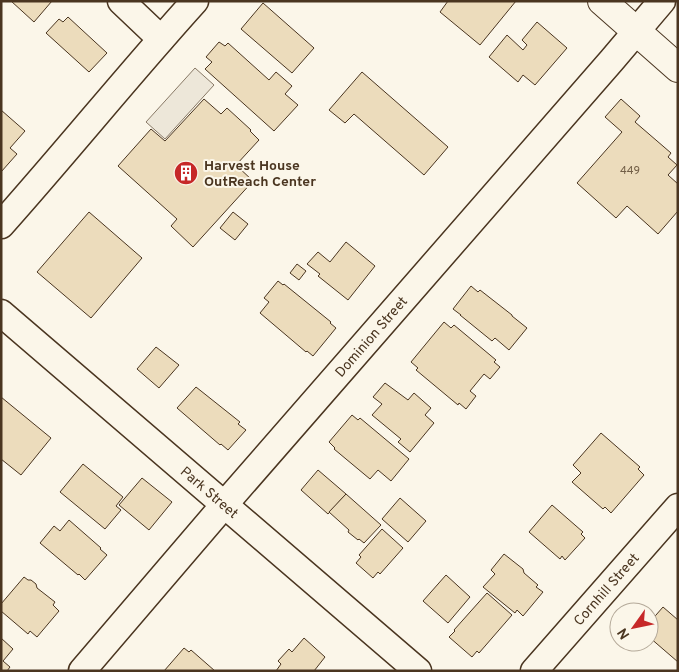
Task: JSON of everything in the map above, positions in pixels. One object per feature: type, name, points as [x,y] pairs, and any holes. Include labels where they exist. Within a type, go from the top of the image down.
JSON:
[{"type":"main road","points":[[602,1],[678,68]]},
{"type":"street","points":[[121,1],[161,38]]},
{"type":"street","points":[[1,225],[195,1]]},
{"type":"street","name":"Dominion Street","points":[[82,671],[224,505],[606,68],[662,1]]},
{"type":"street","name":"Park Street","points":[[1,313],[418,671]]},
{"type":"street","name":"Cornhill Street","points":[[534,671],[678,507]]},
{"type":"shaded area","points":[[195,68],[214,85],[165,139],[146,122]]},
{"type":"building","points":[[11,1],[52,1],[34,22]]},
{"type":"building","points":[[448,1],[516,1],[480,45],[440,12]]},
{"type":"building","points":[[263,3],[314,48],[292,73],[241,29]]},
{"type":"building","points":[[68,17],[107,53],[89,72],[46,33],[59,19],[63,22]]},
{"type":"building","points":[[537,22],[567,48],[535,85],[523,75],[518,82],[489,57],[507,35],[523,50],[527,45],[522,40]]},
{"type":"building","points":[[219,42],[225,46],[228,43],[269,80],[276,72],[292,86],[285,94],[298,105],[274,131],[205,69],[212,62],[206,57]]},
{"type":"building","points":[[362,72],[448,147],[424,175],[354,114],[345,123],[329,110]]},
{"type":"building","name":"Harvest House OutReach Center","points":[[204,99],[221,114],[227,108],[259,140],[236,165],[253,181],[193,247],[171,226],[177,219],[118,166],[151,129],[165,141]]},
{"type":"building","points":[[621,99],[640,116],[635,122],[671,153],[668,157],[677,165],[668,175],[678,184],[678,211],[658,234],[627,206],[616,218],[577,183],[622,132],[605,117]]},
{"type":"building","points":[[1,110],[25,131],[10,148],[17,154],[1,172]]},
{"type":"building","points":[[89,212],[142,258],[91,318],[37,272]]},
{"type":"building","points":[[233,212],[248,224],[235,240],[220,228]]},
{"type":"building","points":[[346,242],[375,266],[348,300],[318,276],[320,274],[307,264],[318,252],[330,262]]},
{"type":"building","points":[[297,264],[306,271],[299,280],[290,273]]},
{"type":"building","points":[[278,281],[331,322],[336,328],[313,356],[260,313],[269,302],[264,298]]},
{"type":"building","points":[[471,286],[478,292],[480,290],[527,328],[509,350],[495,338],[492,341],[453,309]]},
{"type":"building","points":[[444,322],[451,328],[454,325],[496,360],[494,362],[500,367],[490,379],[484,374],[470,391],[476,396],[466,409],[459,403],[458,405],[416,370],[418,368],[411,362]]},
{"type":"building","points":[[156,347],[179,365],[159,388],[137,369]]},
{"type":"building","points":[[385,383],[408,400],[414,393],[431,408],[425,415],[434,423],[410,452],[398,442],[401,439],[372,415],[382,404],[373,397]]},
{"type":"building","points":[[196,387],[240,422],[238,424],[246,430],[228,450],[177,408]]},
{"type":"building","points":[[1,397],[51,438],[21,475],[1,459]]},
{"type":"building","points":[[352,415],[358,420],[360,418],[409,459],[391,481],[378,470],[370,479],[334,449],[329,442]]},
{"type":"building","points":[[601,433],[640,467],[638,469],[644,475],[611,513],[605,507],[603,509],[572,482],[581,473],[573,465]]},
{"type":"building","points":[[83,464],[123,497],[116,506],[121,510],[105,529],[60,492]]},
{"type":"building","points":[[318,470],[346,494],[328,514],[301,490]]},
{"type":"building","points":[[142,478],[172,502],[149,530],[119,505]]},
{"type":"building","points":[[346,494],[381,525],[364,543],[348,532],[349,530],[329,512]]},
{"type":"building","points":[[400,498],[426,521],[408,542],[382,519]]},
{"type":"building","points":[[552,505],[583,532],[581,534],[585,538],[565,560],[562,556],[560,559],[529,532]]},
{"type":"building","points":[[69,520],[107,555],[85,580],[40,543],[54,526],[60,531]]},
{"type":"building","points":[[382,529],[403,548],[380,574],[378,572],[373,578],[356,563],[361,557],[359,555]]},
{"type":"building","points":[[504,554],[523,569],[524,573],[538,585],[536,587],[543,592],[523,616],[517,610],[515,613],[483,587],[495,574],[491,570]]},
{"type":"building","points":[[446,575],[470,597],[448,623],[423,601]]},
{"type":"building","points":[[24,577],[36,584],[37,588],[55,602],[53,605],[59,611],[37,637],[30,631],[28,634],[1,611],[1,604]]},
{"type":"building","points":[[487,593],[512,615],[479,653],[477,651],[472,657],[449,637]]},
{"type":"building","points":[[663,607],[678,620],[678,662],[659,646],[659,612]]},
{"type":"building","points":[[1,638],[13,649],[3,661],[10,667],[7,671],[1,671]]},
{"type":"building","points":[[304,638],[325,657],[314,671],[276,671],[281,664],[278,661],[289,649],[292,652]]},
{"type":"building","points":[[184,648],[189,652],[191,650],[215,671],[164,671]]},
{"type":"place","name":"Harvest House OutReach Center","points":[[186,173]]}]
